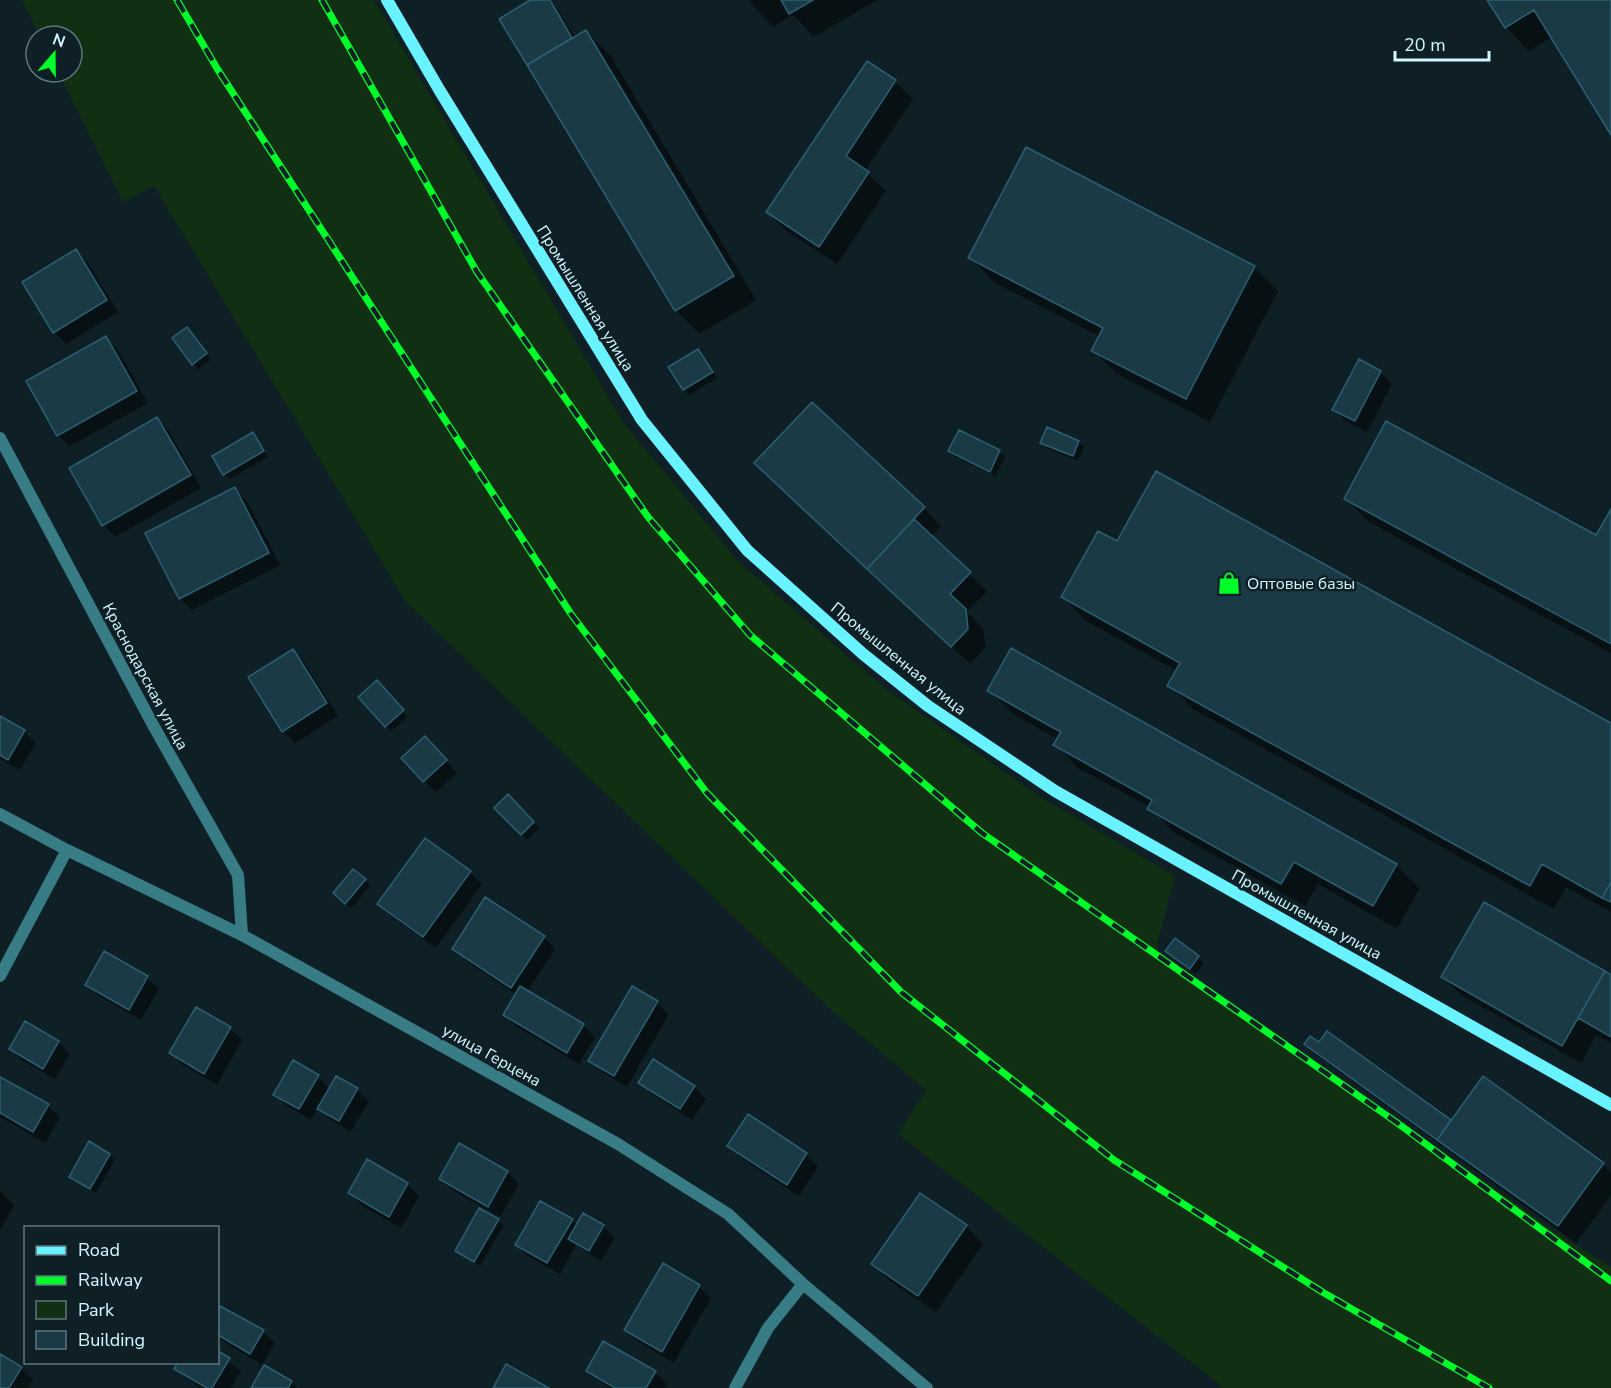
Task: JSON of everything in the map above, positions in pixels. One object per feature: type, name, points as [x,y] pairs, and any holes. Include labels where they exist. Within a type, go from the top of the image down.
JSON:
[{"type":"street","name":"Промышленная улица","points":[[387,0],[440,91],[642,420],[747,550],[863,654],[928,706],[1054,791],[1611,1105]]},
{"type":"street","name":"Краснодарская улица","points":[[0,438],[153,725],[238,875],[242,935]]},
{"type":"street","name":"улица Герцена","points":[[0,814],[67,850],[242,935],[618,1144],[728,1214],[803,1284],[927,1388]]},
{"type":"street","points":[[0,976],[67,850]]},
{"type":"street","points":[[735,1388],[768,1328],[803,1284]]},
{"type":"green space","points":[[22,0],[374,0],[623,422],[737,560],[888,691],[1042,798],[1175,876],[1157,944],[1159,953],[1556,1232],[1611,1267],[1611,1388],[1224,1388],[898,1134],[926,1090],[833,1012],[406,602],[154,186],[123,202],[64,84],[84,84],[84,24],[34,24]]},
{"type":"building","points":[[530,0],[550,0],[572,38],[527,65],[499,19]]},
{"type":"building","points":[[781,0],[813,0],[789,14]]},
{"type":"building","points":[[1487,0],[1611,0],[1611,135],[1534,10],[1505,28]]},
{"type":"building","points":[[586,30],[734,276],[675,311],[527,65]]},
{"type":"building","points":[[867,61],[896,80],[846,156],[869,172],[819,247],[766,212]]},
{"type":"building","points":[[1026,147],[1255,266],[1186,399],[1091,351],[1103,328],[968,258]]},
{"type":"building","points":[[76,249],[107,300],[53,333],[22,282]]},
{"type":"building","points":[[187,327],[207,353],[192,365],[172,338]]},
{"type":"building","points":[[106,336],[137,391],[57,436],[26,381]]},
{"type":"building","points":[[698,349],[713,372],[683,390],[668,367]]},
{"type":"building","points":[[1359,359],[1381,371],[1355,421],[1332,410]]},
{"type":"building","points":[[812,402],[925,507],[867,569],[754,463]]},
{"type":"building","points":[[157,417],[191,475],[102,526],[69,468]]},
{"type":"building","points":[[1386,421],[1596,535],[1611,509],[1611,644],[1344,499]]},
{"type":"building","points":[[1047,427],[1079,441],[1073,456],[1040,443]]},
{"type":"building","points":[[959,430],[1000,450],[990,472],[948,451]]},
{"type":"building","points":[[253,432],[264,451],[223,475],[212,456]]},
{"type":"building","points":[[1156,471],[1611,723],[1611,882],[1602,898],[1542,864],[1530,886],[1167,686],[1180,663],[1061,597],[1098,531],[1117,541]]},
{"type":"building","points":[[235,487],[269,553],[179,599],[145,533]]},
{"type":"building","points":[[914,519],[971,572],[950,594],[966,609],[968,629],[951,647],[867,569]]},
{"type":"building","points":[[1011,648],[1397,864],[1373,906],[1294,862],[1281,884],[1147,809],[1152,800],[1053,745],[1061,732],[987,691]]},
{"type":"building","points":[[293,649],[327,703],[282,732],[248,677]]},
{"type":"building","points":[[377,680],[404,710],[385,727],[358,697]]},
{"type":"building","points":[[0,716],[25,730],[8,760],[0,755]]},
{"type":"building","points":[[425,736],[447,760],[423,782],[401,758]]},
{"type":"building","points":[[508,794],[534,822],[521,835],[494,808]]},
{"type":"building","points":[[425,838],[471,871],[423,937],[377,904]]},
{"type":"building","points":[[353,869],[366,879],[345,904],[333,893]]},
{"type":"building","points":[[1611,882],[1611,902],[1602,898]]},
{"type":"building","points":[[485,897],[545,936],[511,988],[452,949]]},
{"type":"building","points":[[1484,902],[1605,971],[1562,1046],[1441,977]]},
{"type":"building","points":[[1175,938],[1199,956],[1190,969],[1165,951]]},
{"type":"building","points":[[104,951],[148,976],[129,1010],[85,985]]},
{"type":"building","points":[[1605,971],[1611,975],[1611,1037],[1578,1018]]},
{"type":"building","points":[[520,986],[584,1024],[567,1053],[503,1015]]},
{"type":"building","points":[[632,986],[658,1001],[614,1076],[588,1061]]},
{"type":"building","points":[[196,1007],[231,1027],[204,1074],[169,1053]]},
{"type":"building","points":[[25,1021],[59,1041],[43,1069],[9,1049]]},
{"type":"building","points":[[1327,1031],[1451,1120],[1437,1140],[1304,1044],[1310,1036],[1319,1042]]},
{"type":"building","points":[[653,1059],[695,1086],[680,1109],[638,1083]]},
{"type":"building","points":[[293,1060],[319,1075],[299,1109],[273,1095]]},
{"type":"building","points":[[336,1076],[358,1088],[339,1121],[317,1109]]},
{"type":"building","points":[[1483,1076],[1604,1163],[1558,1226],[1437,1140]]},
{"type":"building","points":[[0,1077],[49,1104],[33,1132],[0,1113]]},
{"type":"building","points":[[748,1114],[807,1153],[787,1185],[727,1146]]},
{"type":"building","points":[[89,1141],[110,1154],[90,1189],[69,1177]]},
{"type":"building","points":[[459,1143],[508,1171],[488,1207],[439,1179]]},
{"type":"building","points":[[367,1159],[408,1183],[389,1217],[348,1193]]},
{"type":"building","points":[[920,1193],[967,1225],[918,1296],[871,1264]]},
{"type":"building","points":[[540,1201],[573,1219],[547,1263],[515,1245]]},
{"type":"building","points":[[479,1208],[499,1219],[474,1262],[455,1251]]},
{"type":"building","points":[[583,1213],[604,1225],[589,1251],[568,1239]]},
{"type":"building","points":[[663,1263],[700,1285],[662,1352],[624,1330]]},
{"type":"building","points":[[220,1306],[264,1330],[250,1354],[219,1336]]},
{"type":"building","points":[[603,1341],[656,1371],[646,1388],[615,1388],[586,1371]]},
{"type":"building","points":[[219,1352],[230,1358],[212,1388],[207,1388],[174,1369],[177,1364],[219,1364]]},
{"type":"building","points":[[0,1354],[22,1367],[9,1388],[0,1388]]},
{"type":"building","points":[[506,1364],[549,1388],[493,1388]]},
{"type":"building","points":[[264,1365],[292,1381],[288,1388],[251,1388]]},
{"type":"railway","points":[[177,0],[218,70],[571,614],[707,793],[901,992],[1114,1160],[1324,1293],[1489,1388]]},
{"type":"railway","points":[[322,0],[477,272],[648,517],[750,635],[982,833],[1396,1122],[1611,1281]]},
{"type":"place","name":"Оптовые базы","points":[[1229,583]]}]
